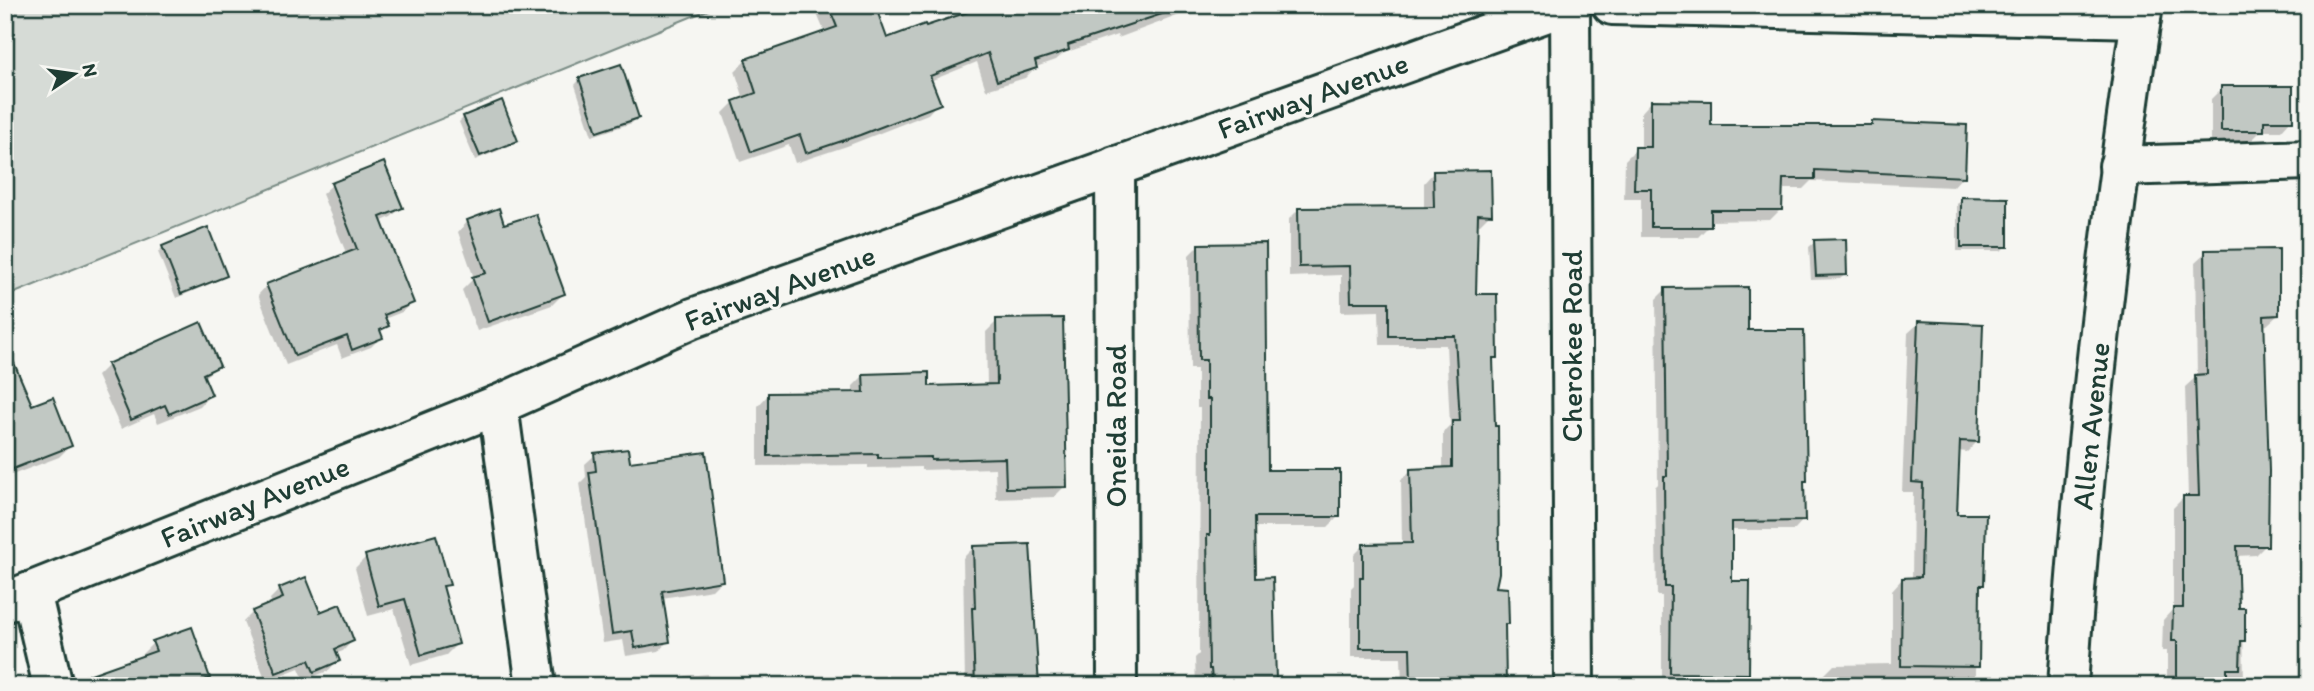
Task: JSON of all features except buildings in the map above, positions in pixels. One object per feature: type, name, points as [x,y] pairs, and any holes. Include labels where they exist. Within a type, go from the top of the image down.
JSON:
[{"type":"street","name":"Fairway Avenue","points":[[18,597],[498,405],[693,318],[1569,5]]},
{"type":"street","name":"Cherokee Road","points":[[1569,5],[1574,686]]},
{"type":"street","points":[[1612,5],[2142,11]]},
{"type":"street","name":"Allen Avenue","points":[[2068,686],[2075,576],[2119,166],[2142,11]]},
{"type":"street","points":[[2119,166],[2309,160]]},
{"type":"street","name":"Oneida Road","points":[[1115,166],[1117,686]]},
{"type":"street","points":[[498,405],[536,686]]},
{"type":"street","points":[[18,597],[53,686]]},
{"type":"shaded area","points":[[5,5],[720,5],[5,297]]}]
